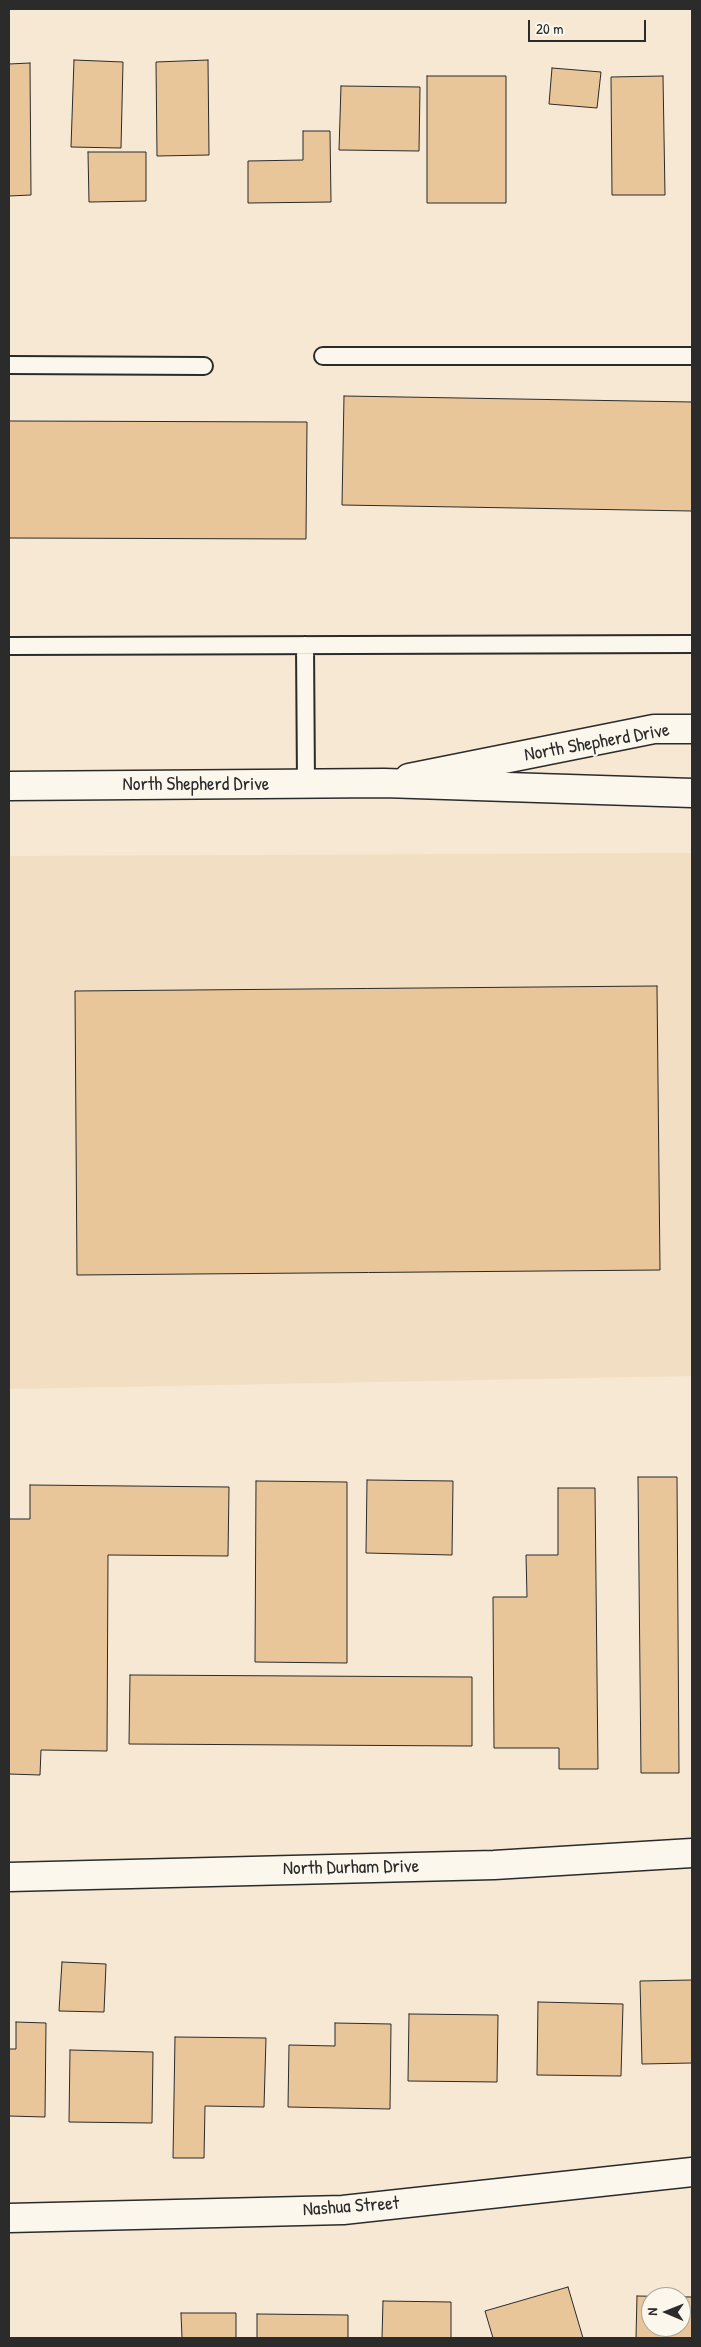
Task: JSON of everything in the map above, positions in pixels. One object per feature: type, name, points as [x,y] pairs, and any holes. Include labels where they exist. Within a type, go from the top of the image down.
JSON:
[{"type":"main road","name":"North Shepherd Drive","points":[[384,783],[654,729],[692,729]]},
{"type":"main road","name":"North Shepherd Drive","points":[[9,786],[384,783],[692,793]]},
{"type":"main road","name":"North Durham Drive","points":[[9,1877],[494,1865],[692,1853]]},
{"type":"main road","name":"Nashua Street","points":[[9,2218],[343,2210],[692,2172]]},
{"type":"lane","points":[[323,356],[692,356]]},
{"type":"lane","points":[[9,365],[204,366]]},
{"type":"lane","points":[[9,646],[692,644]]},
{"type":"lane","points":[[305,646],[306,784]]},
{"type":"shaded area","points":[[692,853],[692,1376],[9,1389],[9,856]]},
{"type":"building","points":[[74,60],[123,62],[121,148],[71,147]]},
{"type":"building","points":[[208,60],[209,155],[157,156],[156,62]]},
{"type":"building","points":[[30,63],[31,195],[9,196],[9,64]]},
{"type":"building","points":[[552,68],[601,72],[597,108],[549,104]]},
{"type":"building","points":[[427,76],[506,76],[506,203],[427,203]]},
{"type":"building","points":[[663,76],[665,195],[612,195],[611,77]]},
{"type":"building","points":[[341,86],[420,87],[419,151],[339,150]]},
{"type":"building","points":[[303,131],[330,131],[331,202],[248,203],[248,161],[303,160]]},
{"type":"building","points":[[88,152],[146,152],[146,201],[89,202]]},
{"type":"building","points":[[344,396],[692,402],[692,511],[342,505]]},
{"type":"building","points":[[9,421],[307,422],[306,539],[9,538]]},
{"type":"building","points":[[657,986],[660,1270],[77,1275],[75,991]]},
{"type":"building","points":[[638,1477],[677,1477],[679,1773],[641,1773]]},
{"type":"building","points":[[367,1480],[453,1481],[452,1555],[366,1553]]},
{"type":"building","points":[[256,1481],[347,1482],[347,1663],[255,1662]]},
{"type":"building","points":[[30,1485],[229,1487],[228,1556],[108,1555],[107,1751],[41,1750],[40,1775],[9,1774],[9,1519],[30,1519]]},
{"type":"building","points":[[558,1488],[595,1488],[598,1769],[559,1769],[559,1748],[494,1748],[493,1597],[527,1597],[526,1555],[558,1555]]},
{"type":"building","points":[[130,1675],[472,1677],[472,1746],[129,1744]]},
{"type":"building","points":[[62,1962],[106,1964],[104,2012],[59,2011]]},
{"type":"building","points":[[692,1980],[692,2063],[642,2064],[640,1981]]},
{"type":"building","points":[[538,2002],[623,2004],[621,2076],[537,2075]]},
{"type":"building","points":[[409,2014],[498,2015],[497,2082],[408,2081]]},
{"type":"building","points":[[16,2022],[46,2023],[45,2117],[9,2116],[9,2049],[16,2049]]},
{"type":"building","points":[[335,2023],[391,2024],[390,2109],[288,2107],[289,2045],[335,2046]]},
{"type":"building","points":[[175,2037],[266,2038],[264,2107],[205,2106],[204,2158],[173,2158]]},
{"type":"building","points":[[70,2050],[153,2052],[152,2123],[69,2122]]},
{"type":"building","points":[[568,2287],[583,2338],[493,2338],[485,2311]]},
{"type":"building","points":[[637,2296],[641,2296],[641,2337],[691,2337],[692,2297],[692,2338],[636,2338]]},
{"type":"building","points":[[383,2301],[451,2302],[451,2338],[382,2338]]},
{"type":"building","points":[[181,2313],[236,2313],[236,2338],[182,2338]]},
{"type":"building","points":[[257,2314],[348,2315],[348,2338],[257,2338]]}]
